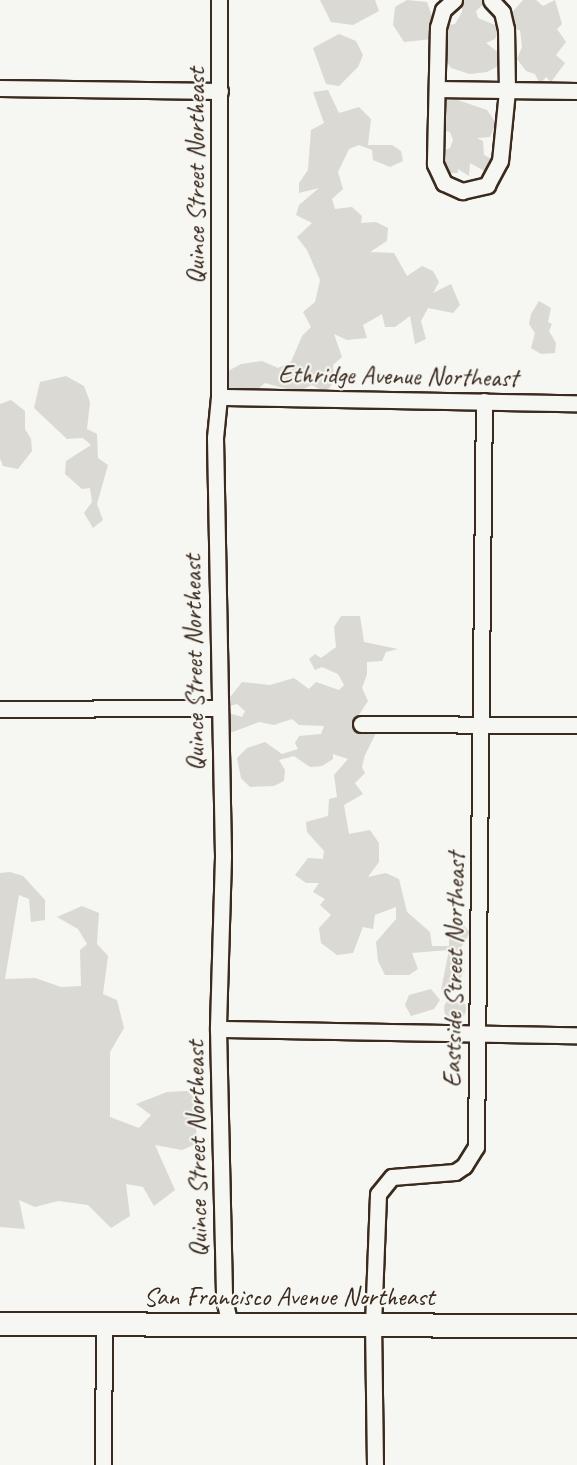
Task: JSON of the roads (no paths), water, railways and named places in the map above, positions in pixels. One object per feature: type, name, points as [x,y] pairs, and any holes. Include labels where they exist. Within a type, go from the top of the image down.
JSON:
[{"type":"street","name":"Quince Street Northeast","points":[[219,0],[219,397],[215,438],[223,857],[218,1029],[225,1303],[231,1324]]},
{"type":"street","points":[[454,0],[440,18],[435,164],[444,183],[462,191],[480,189],[498,171],[507,91],[505,20],[491,0]]},
{"type":"street","points":[[0,88],[220,91]]},
{"type":"street","points":[[437,89],[577,91]]},
{"type":"street","name":"Ethridge Avenue Northeast","points":[[219,397],[577,403]]},
{"type":"street","name":"Eastside Street Northeast","points":[[375,1465],[374,1325],[378,1194],[392,1177],[444,1175],[465,1166],[472,1156],[477,1035],[484,401]]},
{"type":"street","points":[[0,709],[219,708]]},
{"type":"street","points":[[361,724],[577,724]]},
{"type":"street","points":[[218,1029],[577,1035]]},
{"type":"street","name":"San Francisco Avenue Northeast","points":[[0,1324],[577,1326]]},
{"type":"street","points":[[103,1465],[104,1325]]}]
